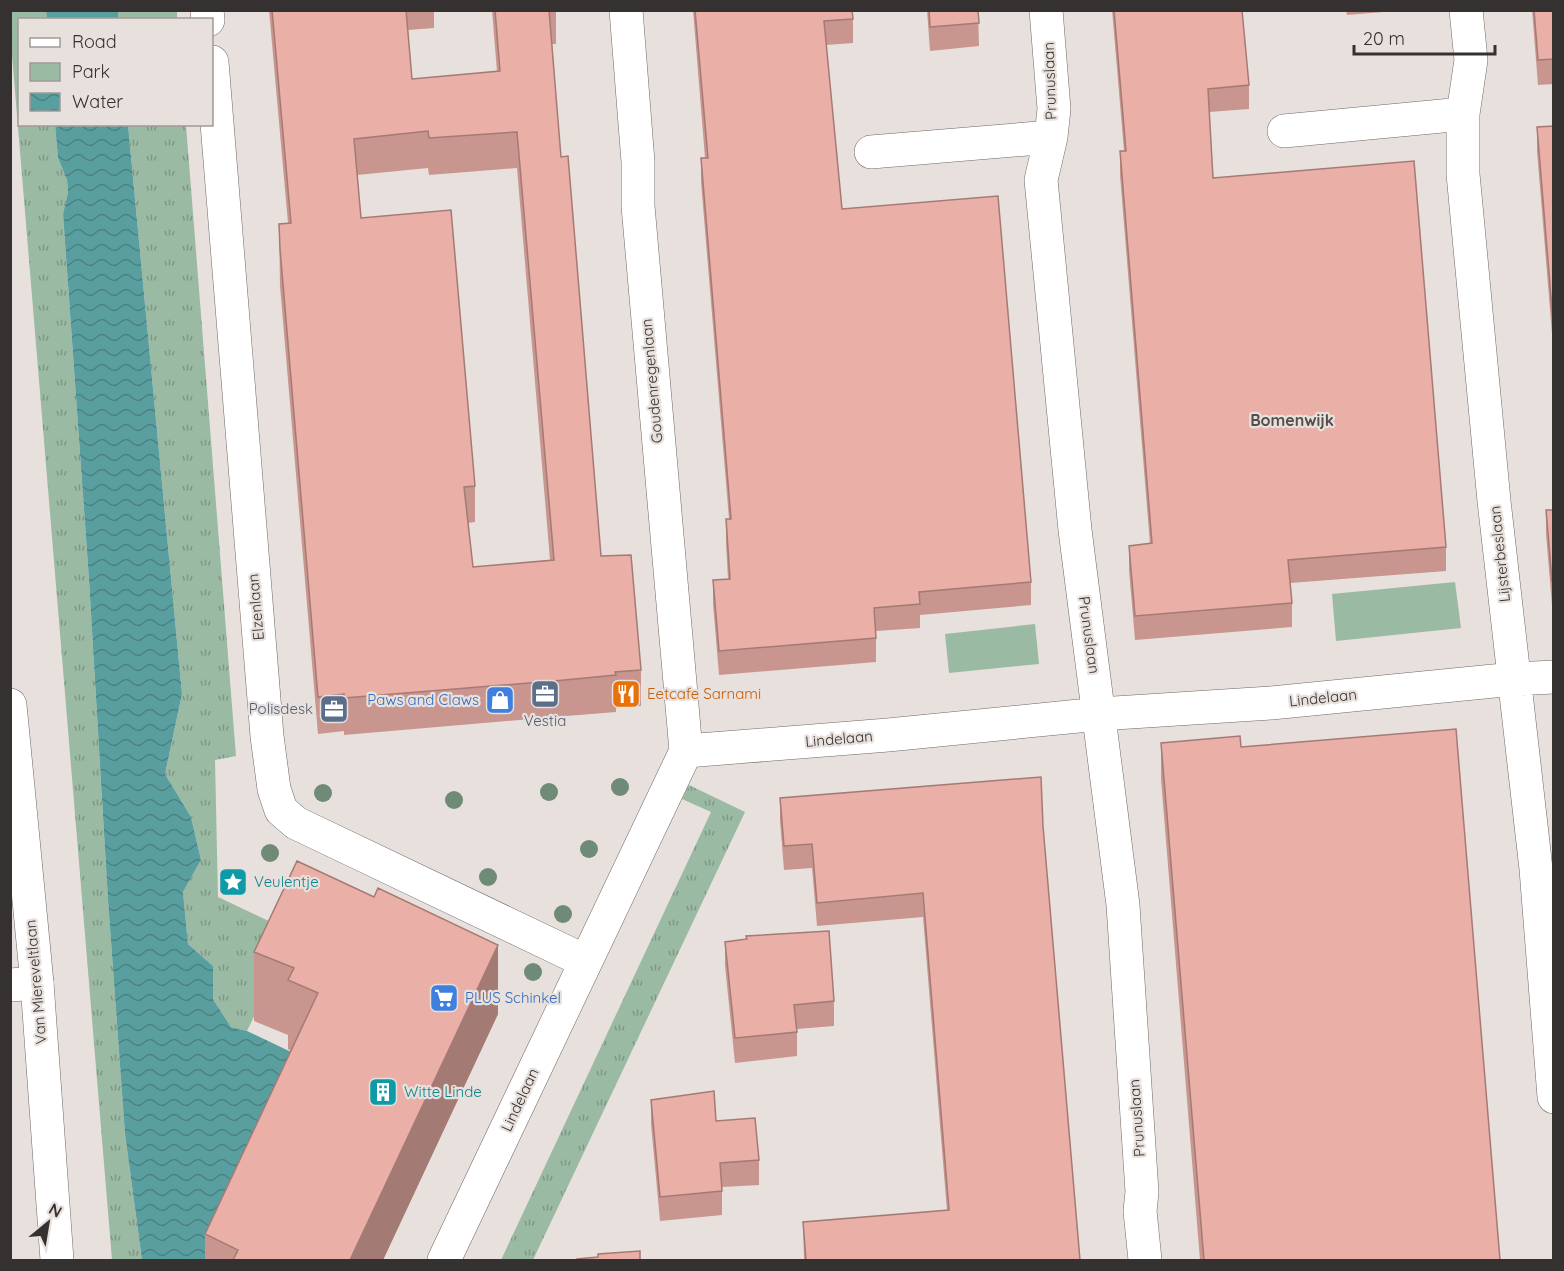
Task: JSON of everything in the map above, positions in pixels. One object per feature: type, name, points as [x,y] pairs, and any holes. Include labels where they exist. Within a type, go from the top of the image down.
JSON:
[{"type":"street","name":"Goudenregenlaan","points":[[626,10],[638,162],[638,206],[686,751]]},
{"type":"street","name":"Prunuslaan","points":[[1046,10],[1054,109],[1051,137],[1041,180],[1075,530],[1123,905],[1142,1192],[1140,1211],[1145,1260]]},
{"type":"street","name":"Lijsterbeslaan","points":[[1466,10],[1471,60],[1463,114],[1463,174],[1514,679],[1536,869],[1554,1096]]},
{"type":"street","name":"Elzenlaan","points":[[213,74],[267,736],[274,789],[281,810],[296,823],[585,961]]},
{"type":"street","points":[[1284,131],[1463,114]]},
{"type":"street","points":[[871,152],[1051,137]]},
{"type":"street","name":"Lindelaan","points":[[444,1260],[686,751],[888,735],[1099,714],[1292,701],[1554,676]]},
{"type":"street","name":"Van Miereveltlaan","points":[[10,705],[24,984],[57,1260]]},
{"type":"green space","points":[[10,11],[46,11],[47,18],[18,18],[18,126],[55,126],[58,158],[67,180],[68,192],[63,214],[89,580],[108,900],[125,1134],[142,1260],[112,1260],[11,43]]},
{"type":"green space","points":[[116,11],[177,11],[177,18],[117,18]]},
{"type":"green space","points":[[128,126],[186,126],[236,756],[215,760],[218,897],[294,933],[247,1031],[231,1027],[213,999],[213,966],[188,944],[183,892],[201,860],[191,817],[165,774],[182,694]]},
{"type":"green space","points":[[1455,582],[1461,628],[1336,641],[1332,594]]},
{"type":"green space","points":[[1035,624],[1039,664],[949,673],[945,634]]},
{"type":"green space","points":[[689,785],[745,812],[533,1260],[501,1260],[711,812],[682,799]]},
{"type":"water","points":[[46,11],[118,11],[118,18],[47,18]]},
{"type":"water","points":[[55,126],[128,126],[182,694],[165,774],[191,817],[201,860],[183,892],[188,944],[213,966],[213,999],[231,1027],[247,1031],[310,1061],[215,1260],[142,1260],[125,1134],[108,900],[89,580],[63,214],[68,192],[67,180],[58,158]]},
{"type":"building","points":[[272,10],[406,10],[412,79],[500,71],[495,10],[549,10],[561,157],[568,156],[601,556],[631,555],[641,670],[615,672],[616,675],[554,681],[344,698],[344,694],[318,697],[280,249],[279,224],[291,223]],"holes":[[[428,131],[429,138],[517,132],[554,560],[473,567],[464,487],[475,486],[451,210],[361,218],[354,139]]]},
{"type":"building","points":[[695,10],[852,10],[853,19],[824,21],[842,209],[998,196],[1031,582],[919,592],[920,604],[874,608],[876,638],[719,651],[713,580],[730,579],[726,519],[731,519],[701,158],[708,158]]},
{"type":"building","points":[[929,10],[978,10],[979,23],[930,27]]},
{"type":"building","points":[[1114,10],[1242,10],[1249,85],[1208,89],[1213,178],[1414,161],[1446,547],[1288,560],[1292,603],[1135,616],[1129,546],[1152,543],[1120,151],[1126,151]]},
{"type":"building","points":[[1534,10],[1554,10],[1554,59],[1538,60]]},
{"type":"building","points":[[1554,126],[1554,334],[1537,127]]},
{"type":"building","points":[[1546,510],[1554,510],[1554,581],[1552,581]]},
{"type":"building","points":[[1456,729],[1500,1260],[1204,1260],[1161,743],[1240,736],[1241,747]]},
{"type":"building","points":[[1041,777],[1043,826],[1080,1260],[806,1260],[803,1222],[949,1210],[923,893],[817,903],[812,844],[784,846],[780,798]]},
{"type":"building","name":"Witte Linde","points":[[297,861],[374,897],[378,888],[498,945],[350,1260],[233,1260],[238,1250],[205,1234],[318,993],[288,980],[294,968],[254,952]]},
{"type":"building","points":[[829,931],[834,1001],[794,1005],[797,1032],[735,1038],[725,942],[747,939],[746,936]]},
{"type":"building","points":[[714,1091],[716,1121],[755,1118],[759,1160],[720,1163],[722,1191],[660,1197],[651,1100]]},
{"type":"building","points":[[640,1251],[640,1260],[577,1260],[598,1257],[598,1254]]},
{"type":"place","name":"Vestia","points":[[545,694]]},
{"type":"place","name":"Eetcafe Sarnami","points":[[626,694]]},
{"type":"place","name":"Paws and Claws","points":[[500,700]]},
{"type":"place","name":"Polisdesk","points":[[334,709]]},
{"type":"place","name":"Veulentje","points":[[233,882]]},
{"type":"place","name":"PLUS Schinkel","points":[[444,998]]},
{"type":"place","name":"Witte Linde","points":[[383,1092]]},
{"type":"district","name":"Bomenwijk","points":[[1292,420]]}]
